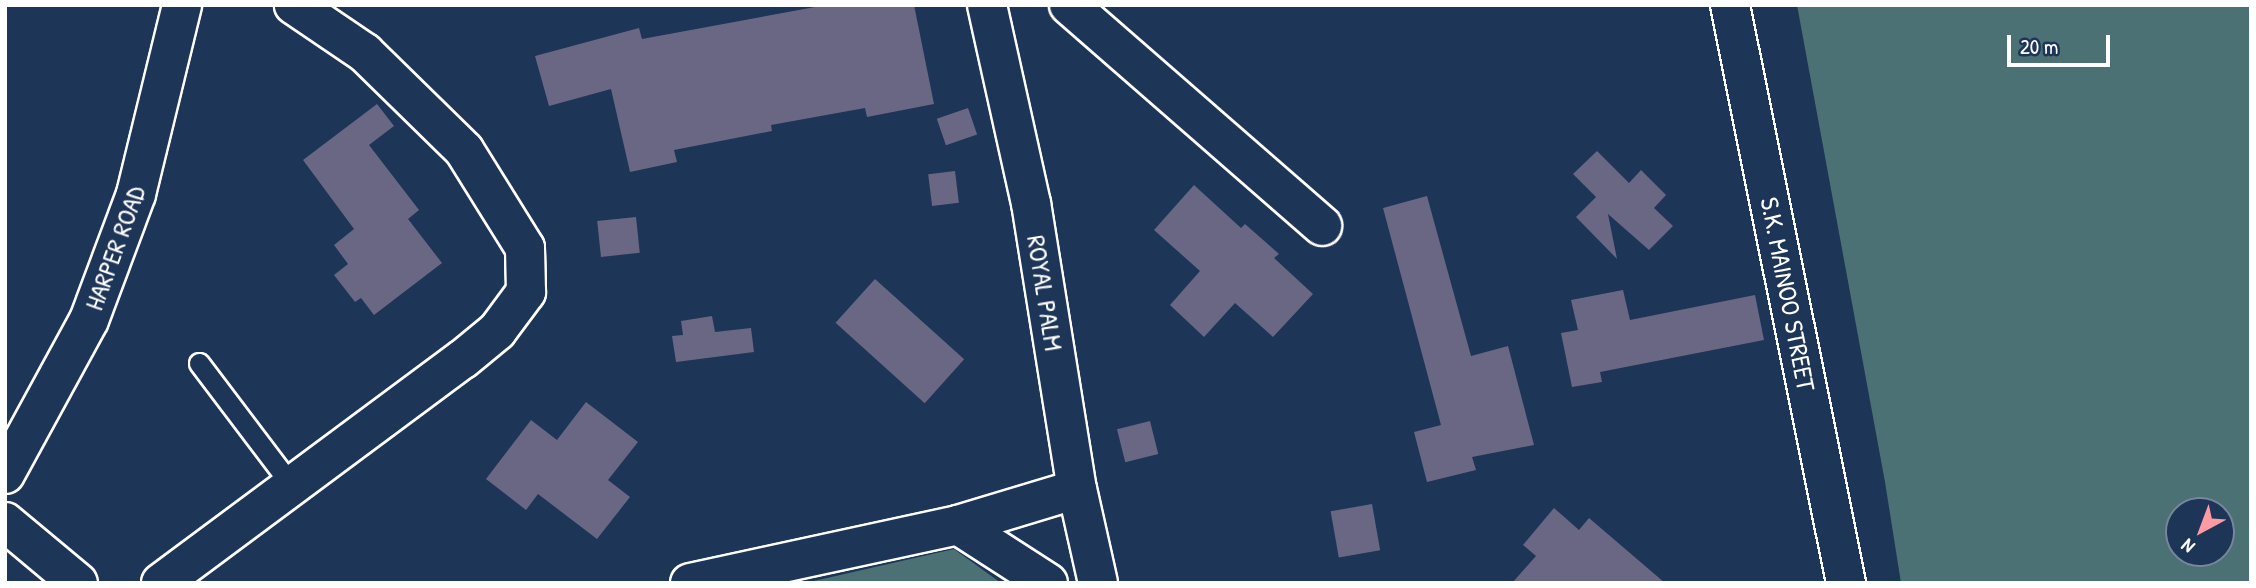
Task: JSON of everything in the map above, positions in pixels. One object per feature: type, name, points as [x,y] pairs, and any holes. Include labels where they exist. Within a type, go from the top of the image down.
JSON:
[{"type":"street","name":"HARPER ROAD","points":[[5,474],[89,320],[108,270],[136,194],[182,5]]},
{"type":"street","points":[[161,583],[463,359],[497,331],[526,292],[525,248],[464,150],[365,53],[294,5]]},
{"type":"street","name":"ROYAL PALM","points":[[987,5],[1031,203],[1077,489],[1098,583]]},
{"type":"street","points":[[1069,5],[1322,226]]},
{"type":"street","name":"S.K. MAINOO STREET","points":[[1730,5],[1846,583]]},
{"type":"street","points":[[690,583],[958,525],[1077,489]]},
{"type":"street","points":[[5,522],[78,583]]},
{"type":"street","points":[[958,525],[1048,583]]},
{"type":"lane","points":[[200,363],[292,486]]},
{"type":"green space","points":[[1797,5],[2251,5],[2251,583],[1901,583],[1885,482]]},
{"type":"green space","points":[[954,549],[1001,583],[805,583]]},
{"type":"building","points":[[826,5],[914,5],[934,104],[867,117],[865,108],[771,125],[772,131],[674,150],[677,162],[630,172],[611,89],[549,106],[535,56],[639,28],[642,39]]},
{"type":"building","points":[[377,104],[394,126],[369,145],[419,210],[408,219],[442,263],[374,315],[361,298],[355,302],[334,275],[348,264],[334,245],[354,229],[303,160]]},
{"type":"building","points":[[968,108],[977,134],[946,145],[937,119]]},
{"type":"building","points":[[1597,151],[1629,183],[1641,170],[1666,195],[1654,208],[1673,226],[1649,250],[1608,214],[1617,259],[1576,217],[1596,197],[1573,174]]},
{"type":"building","points":[[955,171],[959,203],[932,206],[928,174]]},
{"type":"building","points":[[1194,185],[1241,228],[1245,224],[1279,254],[1274,258],[1313,294],[1273,337],[1235,303],[1204,337],[1170,305],[1200,271],[1154,230]]},
{"type":"building","points":[[1427,196],[1471,356],[1508,346],[1534,445],[1472,457],[1476,470],[1427,482],[1414,432],[1441,425],[1383,208]]},
{"type":"building","points":[[636,217],[640,253],[601,257],[597,221]]},
{"type":"building","points":[[875,279],[964,359],[925,403],[836,323]]},
{"type":"building","points":[[1623,290],[1630,320],[1755,295],[1764,340],[1600,372],[1602,382],[1572,387],[1561,333],[1578,330],[1571,300]]},
{"type":"building","points":[[712,316],[715,332],[751,328],[754,352],[676,362],[672,336],[683,335],[681,321]]},
{"type":"building","points":[[586,402],[638,442],[608,480],[630,497],[597,539],[538,494],[526,510],[486,479],[531,420],[557,440]]},
{"type":"building","points":[[1150,421],[1158,454],[1125,462],[1117,429]]},
{"type":"building","points":[[1372,504],[1380,550],[1339,558],[1331,511]]},
{"type":"building","points":[[1554,508],[1579,530],[1589,518],[1665,583],[1512,583],[1536,556],[1523,545]]}]
